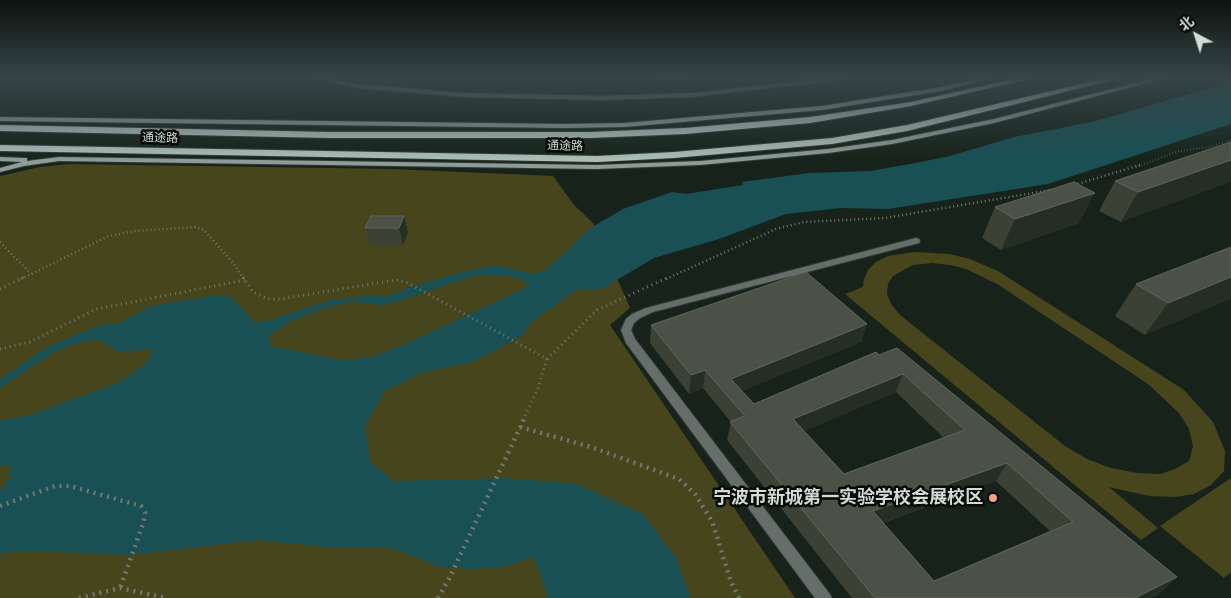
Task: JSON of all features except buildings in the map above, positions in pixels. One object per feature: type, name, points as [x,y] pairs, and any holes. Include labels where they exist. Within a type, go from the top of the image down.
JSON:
[{"type":"main road","points":[[0,119],[565,126],[624,125],[708,119],[841,105]]},
{"type":"main road","name":"通途路","points":[[0,128],[330,135],[580,135],[686,131],[810,120],[902,105]]},
{"type":"main road","name":"通途路","points":[[0,148],[597,159],[674,155],[822,142],[907,128],[1004,105]]},
{"type":"main road","points":[[0,159],[598,167],[700,163],[828,151],[892,142],[994,121],[1057,105]]},
{"type":"main road","points":[[0,170],[44,160]]},
{"type":"street","points":[[824,598],[630,340],[626,330],[636,316],[650,310],[916,241]]},
{"type":"path","points":[[1068,186],[1124,171],[1179,151],[1209,147],[1231,140]]},
{"type":"path","points":[[438,598],[449,579],[538,388],[547,359],[598,310],[776,229],[804,222],[885,218],[915,214],[1053,190]]},
{"type":"path","points":[[0,289],[110,236],[120,233],[184,226],[196,227],[204,230],[234,264],[253,292],[268,299],[280,299],[383,280],[396,280],[410,285],[522,343],[547,359]]},
{"type":"path","points":[[0,242],[31,274]]},
{"type":"path","points":[[0,349],[30,342],[96,309],[245,280]]},
{"type":"path","points":[[520,427],[591,447],[679,479],[695,494],[712,521],[731,582],[739,598]]},
{"type":"path","points":[[0,506],[55,486],[70,486],[141,506],[145,513],[144,519],[120,588]]},
{"type":"path","points":[[80,598],[120,588],[166,598]]},
{"type":"shaded area","points":[[69,164],[393,169],[553,176],[574,205],[593,223],[630,308],[610,325],[795,598],[0,598],[0,176],[40,167]]},
{"type":"shaded area","points":[[914,252],[949,254],[970,259],[998,271],[1184,390],[1213,422],[1225,451],[1224,471],[1211,485],[1194,494],[1175,497],[1149,496],[1109,487],[1158,528],[1141,540],[845,294],[863,287],[868,270],[876,262],[888,256]],"holes":[[[932,263],[966,269],[997,284],[1148,384],[1179,413],[1189,429],[1193,446],[1189,461],[1175,469],[1160,474],[1137,473],[1111,468],[1087,459],[1065,446],[900,315],[891,304],[887,294],[888,284],[893,276],[913,265]]]},
{"type":"shaded area","points":[[1231,478],[1231,572],[1224,578],[1160,526]]},
{"type":"water","points":[[1151,105],[1231,105],[1231,124],[1048,184],[888,209],[841,208],[786,214],[719,239],[654,258],[600,290],[579,289],[570,294],[529,324],[523,335],[473,362],[421,373],[384,392],[365,426],[370,462],[394,481],[507,478],[577,484],[643,514],[677,559],[690,598],[548,598],[534,557],[504,567],[475,569],[441,567],[391,548],[337,548],[257,540],[129,555],[39,551],[0,553],[0,491],[10,476],[10,466],[0,465],[0,421],[36,413],[115,384],[149,360],[153,350],[117,351],[99,339],[80,342],[54,352],[0,388],[0,380],[16,368],[42,350],[79,333],[107,323],[119,323],[151,306],[218,295],[231,297],[253,321],[264,322],[331,300],[375,295],[386,297],[411,287],[458,273],[494,265],[535,274],[548,268],[592,227],[623,209],[672,192],[686,194],[743,185],[742,182],[809,173],[870,171],[950,156],[1014,137],[1092,122]],"holes":[[[476,275],[506,275],[524,280],[527,287],[410,342],[372,357],[341,360],[271,346],[268,337],[288,323],[316,311],[350,301],[380,305],[399,301]]]},
{"type":"place","name":"宁波市新城第一实验学校会展校区","points":[[993,498]]}]
